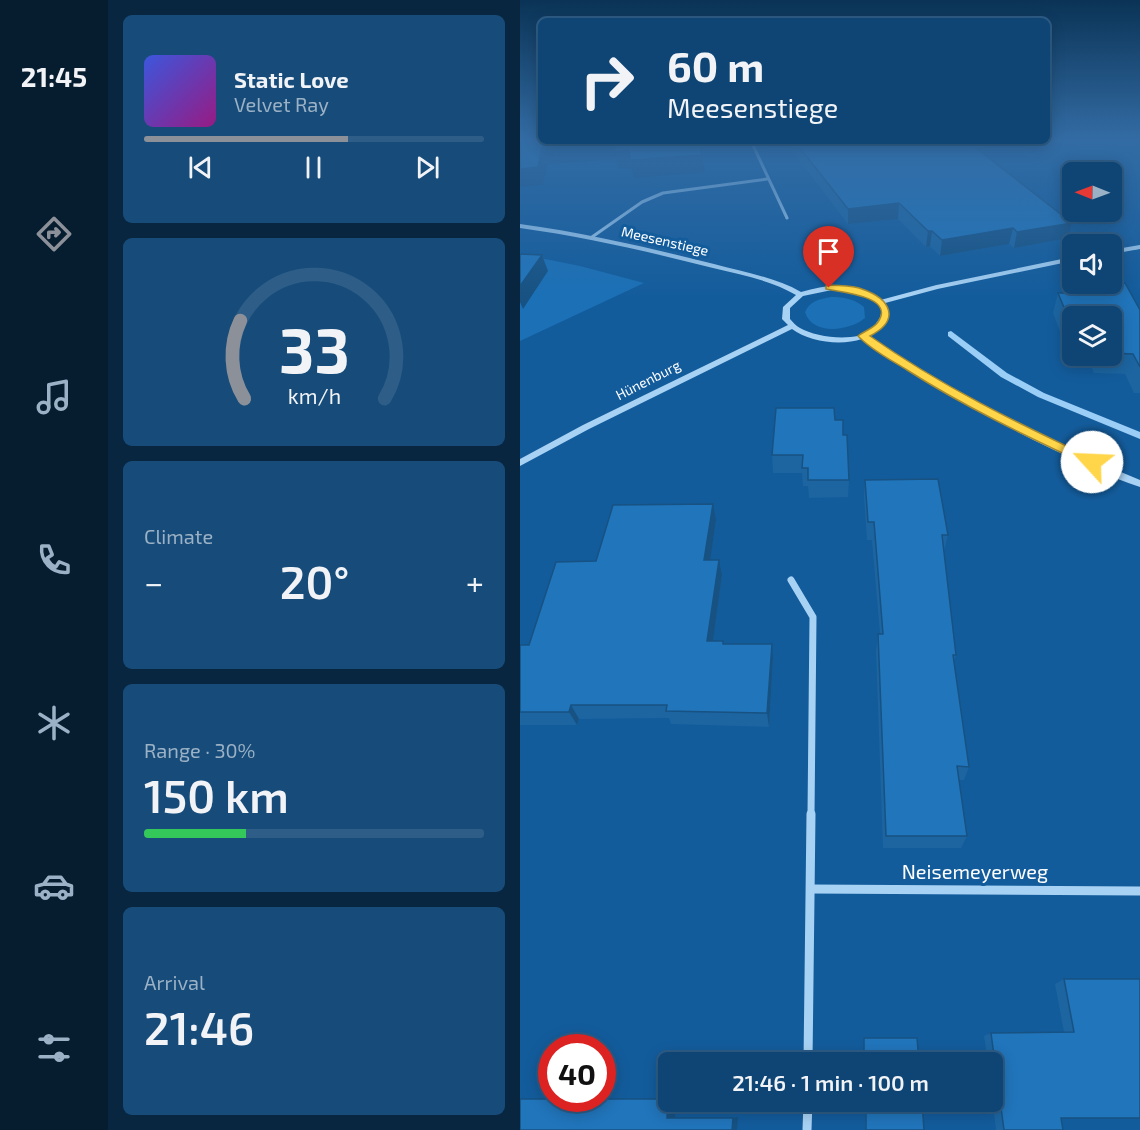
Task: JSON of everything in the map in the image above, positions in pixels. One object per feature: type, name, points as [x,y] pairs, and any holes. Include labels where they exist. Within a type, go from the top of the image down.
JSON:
[{"type":"street","points":[[592,237],[642,202],[663,193],[672,192]]},
{"type":"street","points":[[774,192],[787,218]]},
{"type":"street","name":"Meesenstiege","points":[[520,226],[592,237],[761,279],[801,294]]},
{"type":"street","points":[[1122,250],[1140,247]]},
{"type":"street","points":[[881,302],[937,287],[1062,261]]},
{"type":"street","points":[[845,288],[865,293],[881,302],[886,311],[884,321],[876,329],[863,336],[831,340],[815,338],[791,327],[786,320],[785,313],[793,299],[814,290],[845,288]]},
{"type":"street","name":"Hünenburg","points":[[520,464],[586,427],[791,327]]},
{"type":"street","points":[[863,336],[943,389],[1017,428],[1140,484]]},
{"type":"street","points":[[791,580],[813,617],[808,1052]]},
{"type":"street","name":"Neisemeyerweg","points":[[811,889],[1140,891]]},
{"type":"street","points":[[807,1130],[808,1112]]},
{"type":"shaded area","points":[[520,254],[580,266],[644,283],[520,341]]},
{"type":"shaded area","points":[[831,297],[849,299],[860,304],[864,307],[865,318],[841,328],[823,328],[815,325],[805,312],[807,308],[815,301]]},
{"type":"building","points":[[834,192],[1032,192],[1062,215],[1062,222],[1072,223],[1017,232],[1013,228],[942,240],[932,231],[928,231],[899,203],[848,209]]},
{"type":"building","points":[[520,254],[542,255],[520,286]]},
{"type":"building","points":[[1122,283],[1125,283],[1140,310],[1140,367],[1133,354],[1122,354],[1122,306],[1063,306],[1058,293],[1122,294]]},
{"type":"building","points":[[776,408],[834,408],[835,420],[843,420],[843,435],[847,435],[849,480],[808,480],[808,468],[802,468],[803,455],[772,455]]},
{"type":"building","points":[[938,479],[948,535],[942,535],[956,655],[953,655],[969,767],[957,766],[967,836],[886,836],[878,634],[883,634],[874,522],[868,522],[865,480]]},
{"type":"building","points":[[713,504],[704,560],[719,560],[707,641],[723,641],[723,644],[772,644],[767,713],[666,711],[667,705],[571,705],[569,712],[520,712],[520,645],[529,645],[556,562],[596,561],[613,505]]},
{"type":"building","points":[[1064,979],[1140,979],[1140,1118],[1061,1118],[1063,1130],[1004,1130],[1002,1112],[1003,1052],[994,1052],[991,1033],[1074,1032]]},
{"type":"building","points":[[864,1038],[917,1038],[918,1052],[864,1052]]},
{"type":"building","points":[[520,1099],[538,1099],[538,1112],[616,1112],[616,1099],[658,1099],[658,1112],[667,1112],[667,1118],[733,1118],[732,1130],[520,1130]]},
{"type":"building","points":[[866,1112],[923,1112],[924,1130],[866,1130]]},
{"type":"waterway","points":[[951,334],[1004,375],[1041,395],[1140,436]]},
{"type":"route","points":[[829,288],[859,291],[881,302],[886,311],[884,321],[876,329],[863,336],[890,355],[943,389],[1017,428],[1092,462]]}]
